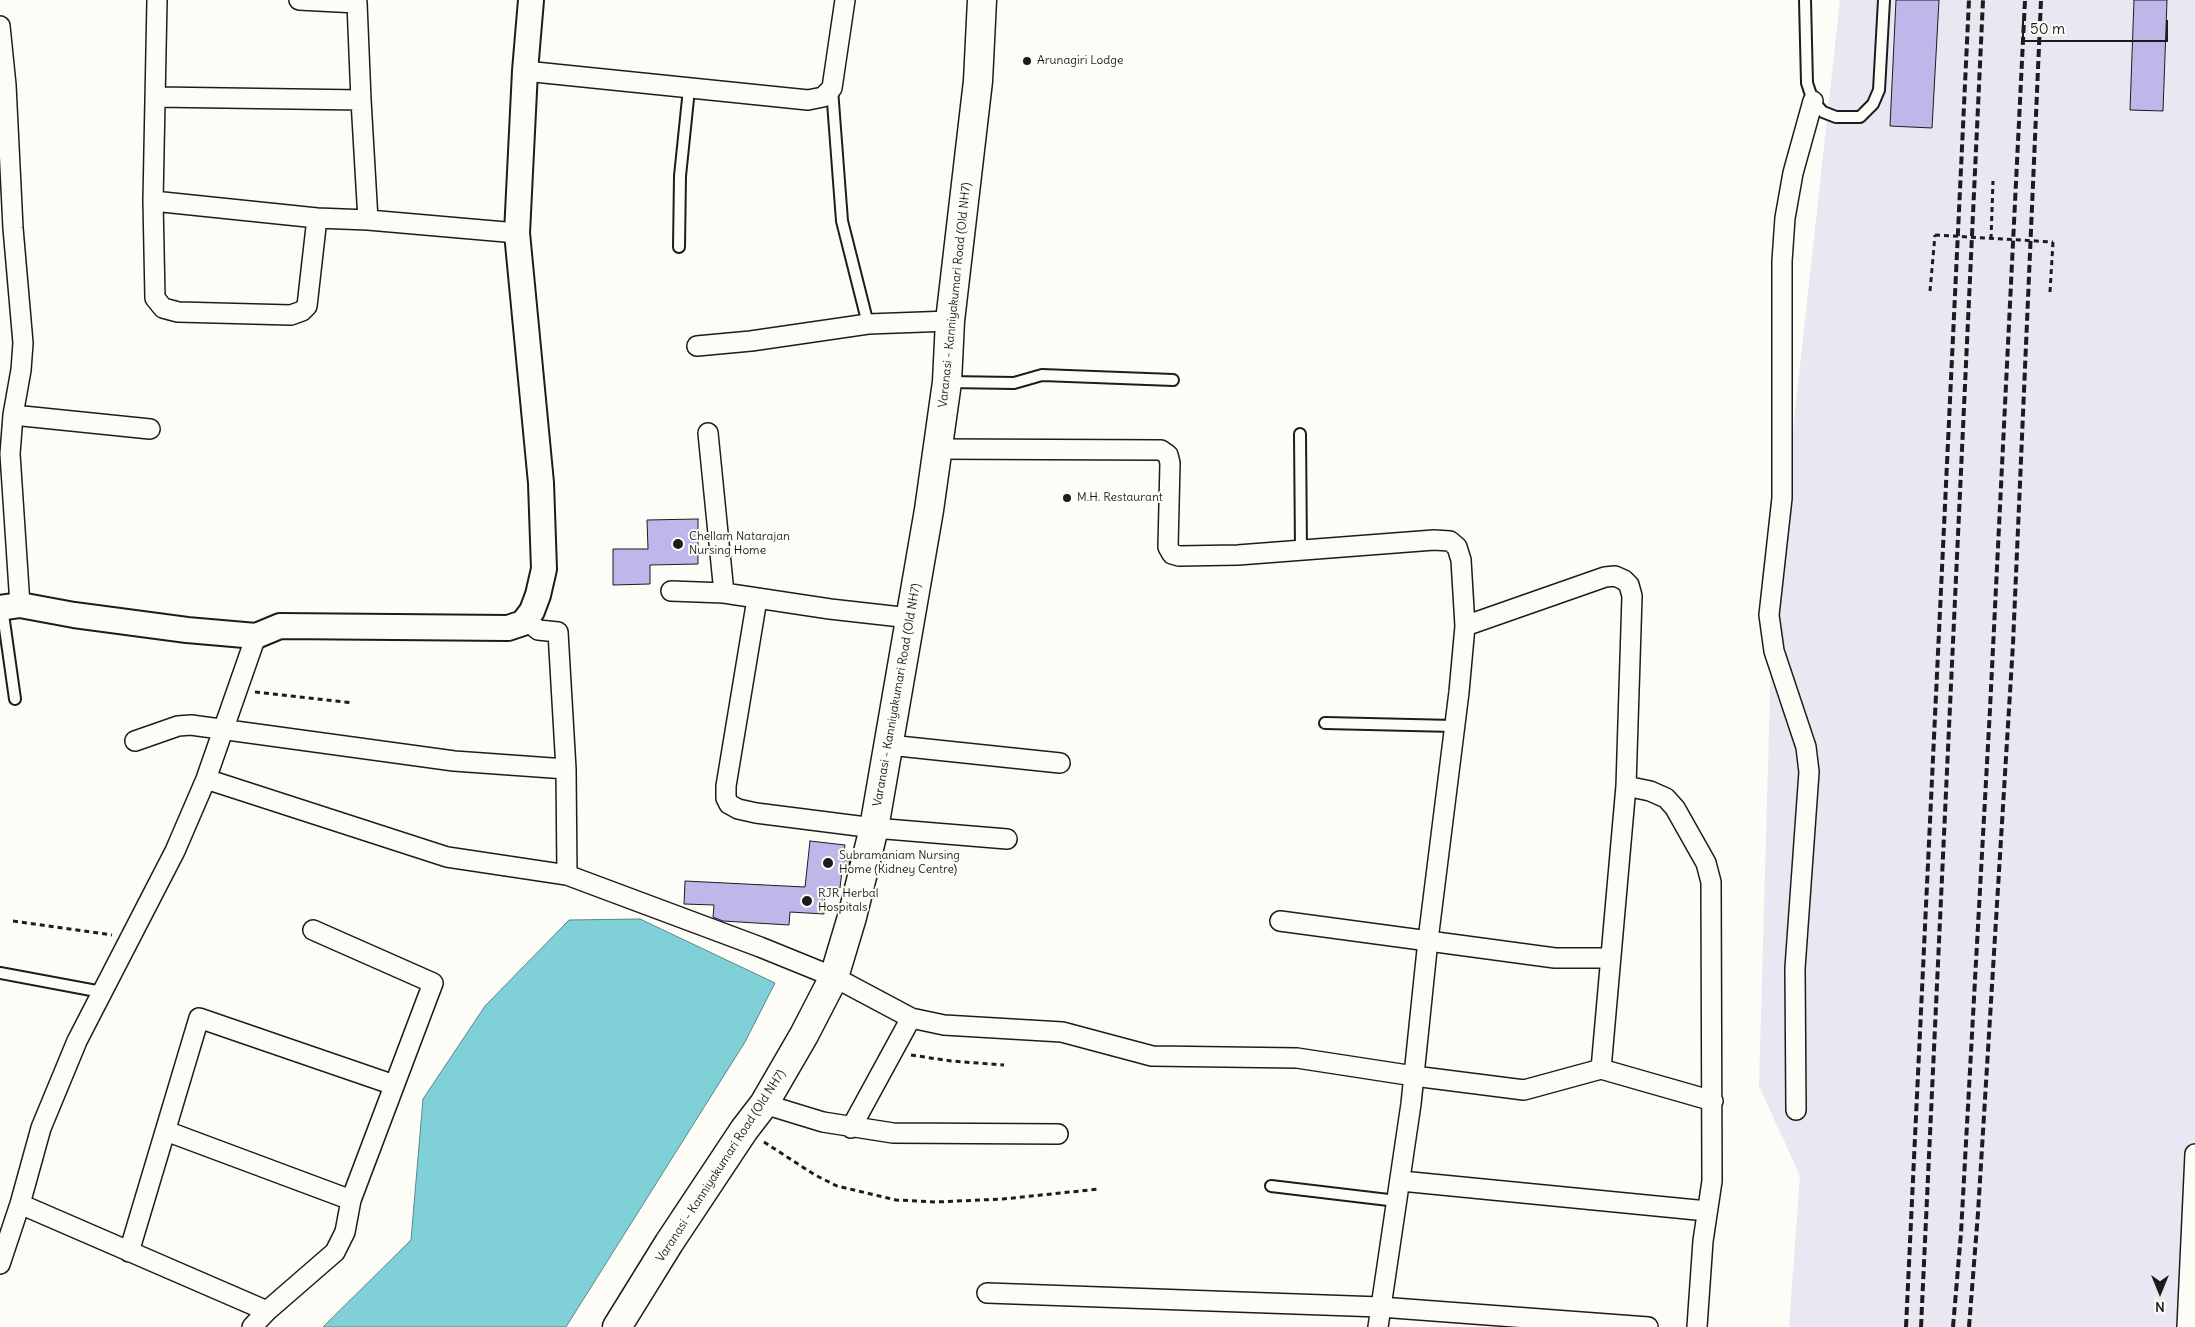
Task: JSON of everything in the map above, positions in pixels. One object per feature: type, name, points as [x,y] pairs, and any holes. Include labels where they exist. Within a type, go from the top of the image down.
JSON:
[{"type":"main road","name":"Varanasi - Kanniyakumari Road (Old NH7)","points":[[617,1327],[669,1243],[744,1130],[764,1104],[804,1036],[834,978],[852,918],[874,828],[889,745],[947,382],[950,321],[978,81],[982,0]]},
{"type":"street","points":[[157,0],[153,202],[156,298],[164,308],[178,312],[292,315],[302,311],[306,306],[317,218]]},
{"type":"street","points":[[299,0],[357,1],[368,220]]},
{"type":"street","points":[[0,26],[6,85],[13,228],[23,343],[21,370],[13,415],[10,454],[12,509],[7,607],[187,630],[256,636],[280,626],[508,628],[523,623],[526,619],[538,595],[544,569],[541,483],[517,233],[525,71],[531,0]]},
{"type":"street","points":[[525,71],[808,100],[823,97],[832,88],[846,0]]},
{"type":"street","points":[[156,97],[361,100]]},
{"type":"street","points":[[1796,1110],[1795,968],[1809,772],[1806,747],[1774,651],[1769,615],[1782,498],[1782,261],[1785,218],[1793,173],[1813,101]]},
{"type":"street","points":[[153,202],[317,218],[368,220],[517,233]]},
{"type":"street","points":[[697,346],[751,341],[868,324],[950,321]]},
{"type":"street","points":[[13,415],[150,429]]},
{"type":"street","points":[[708,433],[724,593]]},
{"type":"street","points":[[937,449],[1161,450],[1168,455],[1170,463],[1168,547],[1172,554],[1179,556],[1238,555],[1434,540],[1450,541],[1457,547],[1461,560],[1465,626],[1414,1076],[1401,1180],[1378,1327]]},
{"type":"street","points":[[1465,626],[1605,577],[1616,576],[1629,585],[1632,596],[1626,786],[1601,1069]]},
{"type":"street","points":[[671,591],[724,593],[757,599],[910,618]]},
{"type":"street","points":[[757,599],[726,786],[726,798],[729,804],[738,809],[756,813],[874,828],[1007,839]]},
{"type":"street","points":[[526,619],[538,630],[558,632],[566,768],[567,875]]},
{"type":"street","points":[[0,1264],[20,1204],[41,1128],[76,1041],[175,851],[206,779],[256,636]]},
{"type":"street","points":[[135,741],[178,726],[191,725],[454,761],[566,768]]},
{"type":"street","points":[[889,745],[1060,763]]},
{"type":"street","points":[[206,779],[447,857],[567,875],[743,940],[834,978],[911,1018],[944,1025],[1062,1032],[1152,1056],[1297,1058],[1524,1090],[1601,1069],[1713,1101]]},
{"type":"street","points":[[1626,786],[1650,791],[1666,798],[1676,808],[1706,863],[1711,882],[1712,1181],[1703,1240],[1697,1327]]},
{"type":"street","points":[[1280,921],[1555,958],[1610,958]]},
{"type":"street","points":[[252,1327],[267,1311],[335,1252],[345,1232],[351,1200],[433,983],[313,930]]},
{"type":"street","points":[[129,1252],[199,1018],[394,1085]]},
{"type":"street","points":[[851,1128],[911,1018]]},
{"type":"street","points":[[764,1104],[823,1122],[851,1128],[893,1133],[1058,1134]]},
{"type":"street","points":[[166,1131],[351,1200]]},
{"type":"street","points":[[2187,1327],[2195,1154]]},
{"type":"street","points":[[1401,1180],[1707,1211]]},
{"type":"street","points":[[20,1204],[267,1311]]},
{"type":"street","points":[[988,1293],[1380,1307],[1648,1327]]},
{"type":"lane","points":[[1805,0],[1807,83],[1813,101],[1823,112],[1836,117],[1860,117],[1873,104],[1879,90],[1884,0]]},
{"type":"lane","points":[[832,88],[842,221],[868,324]]},
{"type":"lane","points":[[679,247],[680,176],[689,89]]},
{"type":"lane","points":[[947,382],[1014,383],[1042,375],[1173,380]]},
{"type":"lane","points":[[1300,434],[1301,550]]},
{"type":"lane","points":[[7,607],[15,699]]},
{"type":"lane","points":[[1325,723],[1454,726]]},
{"type":"lane","points":[[0,973],[102,992]]},
{"type":"lane","points":[[1271,1186],[1397,1201]]},
{"type":"path","points":[[1991,238],[1993,181]]},
{"type":"path","points":[[1930,291],[1935,235],[2053,242],[2050,292]]},
{"type":"path","points":[[237,690],[353,703]]},
{"type":"path","points":[[13,921],[130,938]]},
{"type":"path","points":[[893,1051],[925,1058],[1004,1065]]},
{"type":"path","points":[[744,1130],[815,1175],[837,1186],[896,1200],[936,1202],[1003,1199],[1099,1189]]},
{"type":"shaded area","points":[[1840,0],[2195,0],[2195,1327],[1789,1327],[1800,1176],[1759,1086],[1772,622]]},
{"type":"water","points":[[640,919],[775,983],[745,1042],[566,1327],[323,1327],[411,1240],[423,1099],[485,1006],[569,920]]},
{"type":"building","points":[[1896,0],[1939,0],[1932,128],[1890,126]]},
{"type":"building","points":[[2134,0],[2167,0],[2163,111],[2130,110]]},
{"type":"building","points":[[698,519],[698,564],[650,565],[650,584],[613,585],[613,549],[648,549],[647,520]]},
{"type":"building","points":[[810,841],[845,845],[844,852],[852,853],[847,872],[842,871],[840,888],[825,887],[824,914],[790,912],[789,925],[723,921],[713,917],[714,905],[684,904],[685,881],[805,887]]},
{"type":"railway","points":[[1906,1327],[1969,0]]},
{"type":"railway","points":[[1921,1327],[1983,0]]},
{"type":"railway","points":[[1953,1327],[1961,1233],[1990,709],[2025,0]]},
{"type":"railway","points":[[1969,1327],[1978,1213],[2013,644],[2041,0]]},
{"type":"place","name":"Arunagiri Lodge","points":[[1027,61]]},
{"type":"place","name":"M.H. Restaurant","points":[[1067,498]]},
{"type":"place","name":"Chellam Natarajan Nursing Home","points":[[678,544]]},
{"type":"place","name":"Subramaniam Nursing Home (Kidney Centre)","points":[[828,863]]},
{"type":"place","name":"RJR Herbal Hospitals","points":[[807,901]]}]
